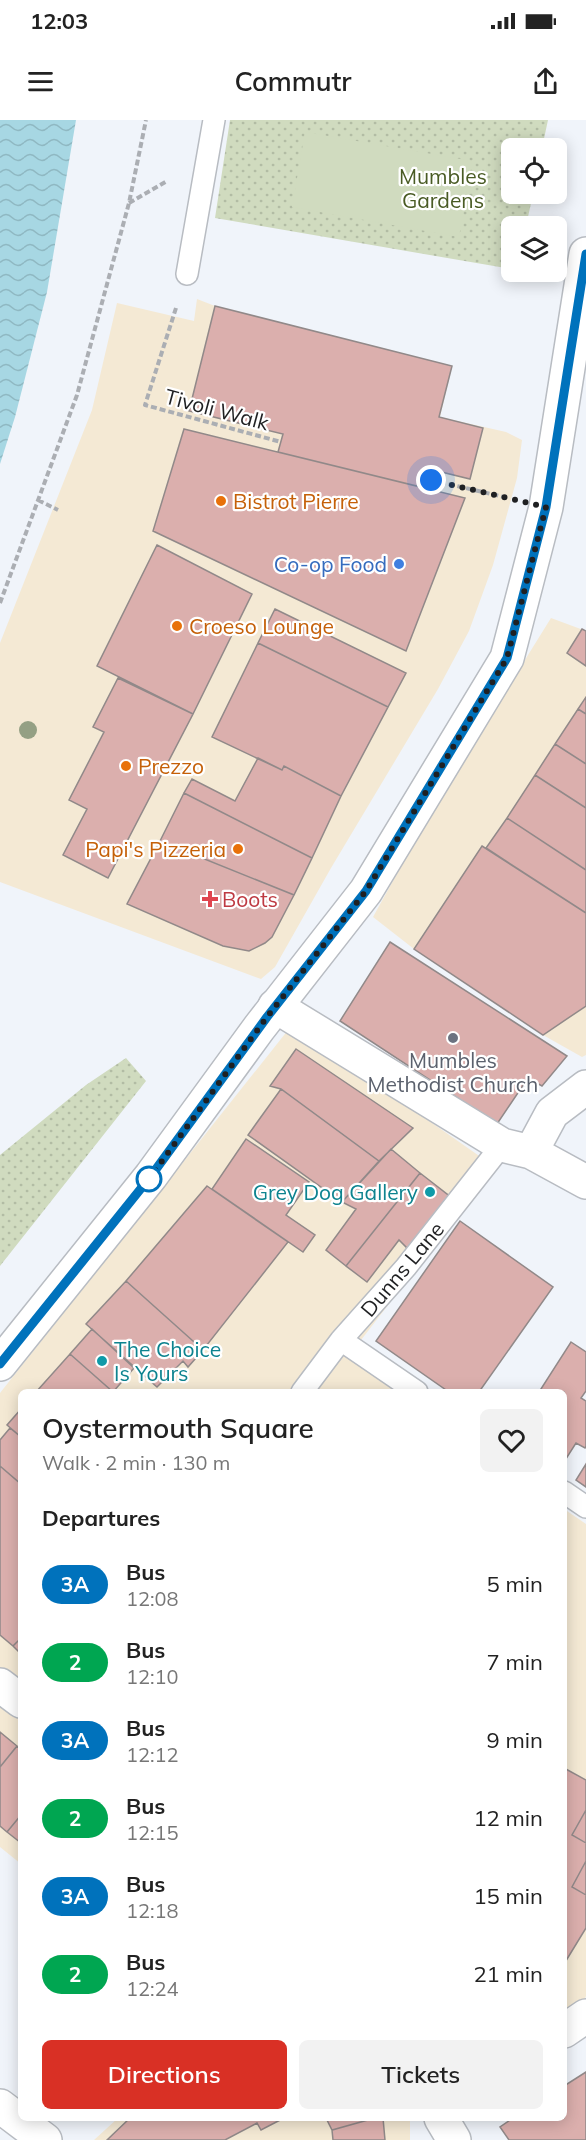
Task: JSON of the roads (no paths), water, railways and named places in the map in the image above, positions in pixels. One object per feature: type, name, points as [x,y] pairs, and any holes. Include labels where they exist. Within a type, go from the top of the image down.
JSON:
[{"type":"main road","points":[[0,1364],[151,1176],[275,1006],[366,891],[507,658],[546,507],[586,254]]},
{"type":"main road","points":[[275,1006],[517,1149],[586,1182]]},
{"type":"main road","points":[[517,1149],[552,1113],[586,1087]]},
{"type":"main road","points":[[0,1685],[18,1699]]},
{"type":"main road","points":[[567,2029],[586,2016]]},
{"type":"main road","points":[[0,2106],[18,2120]]},
{"type":"main road","points":[[20,2121],[45,2140]]},
{"type":"lane","points":[[187,274],[214,120]]},
{"type":"lane","name":"Dunns Lane","points":[[304,1389],[341,1340],[517,1149]]},
{"type":"lane","points":[[341,1340],[413,1389]]},
{"type":"lane","points":[[567,1494],[586,1507]]},
{"type":"water","points":[[0,120],[76,120],[47,292],[15,417],[0,464]]},
{"type":"place","name":"Bistrot Pierre","points":[[221,501]]},
{"type":"place","name":"Co-op Food","points":[[399,564]]},
{"type":"place","name":"Croeso Lounge","points":[[177,626]]},
{"type":"place","name":"Prezzo","points":[[126,766]]},
{"type":"place","name":"Papi's Pizzeria","points":[[238,849]]},
{"type":"place","name":"Boots","points":[[210,899]]},
{"type":"place","name":"Mumbles Methodist Church","points":[[453,1038]]},
{"type":"place","name":"Grey Dog Gallery","points":[[430,1192]]},
{"type":"place","name":"The Choice Is Yours","points":[[102,1361]]},
{"type":"park label","name":"Mumbles Gardens","points":[[443,188]]}]
